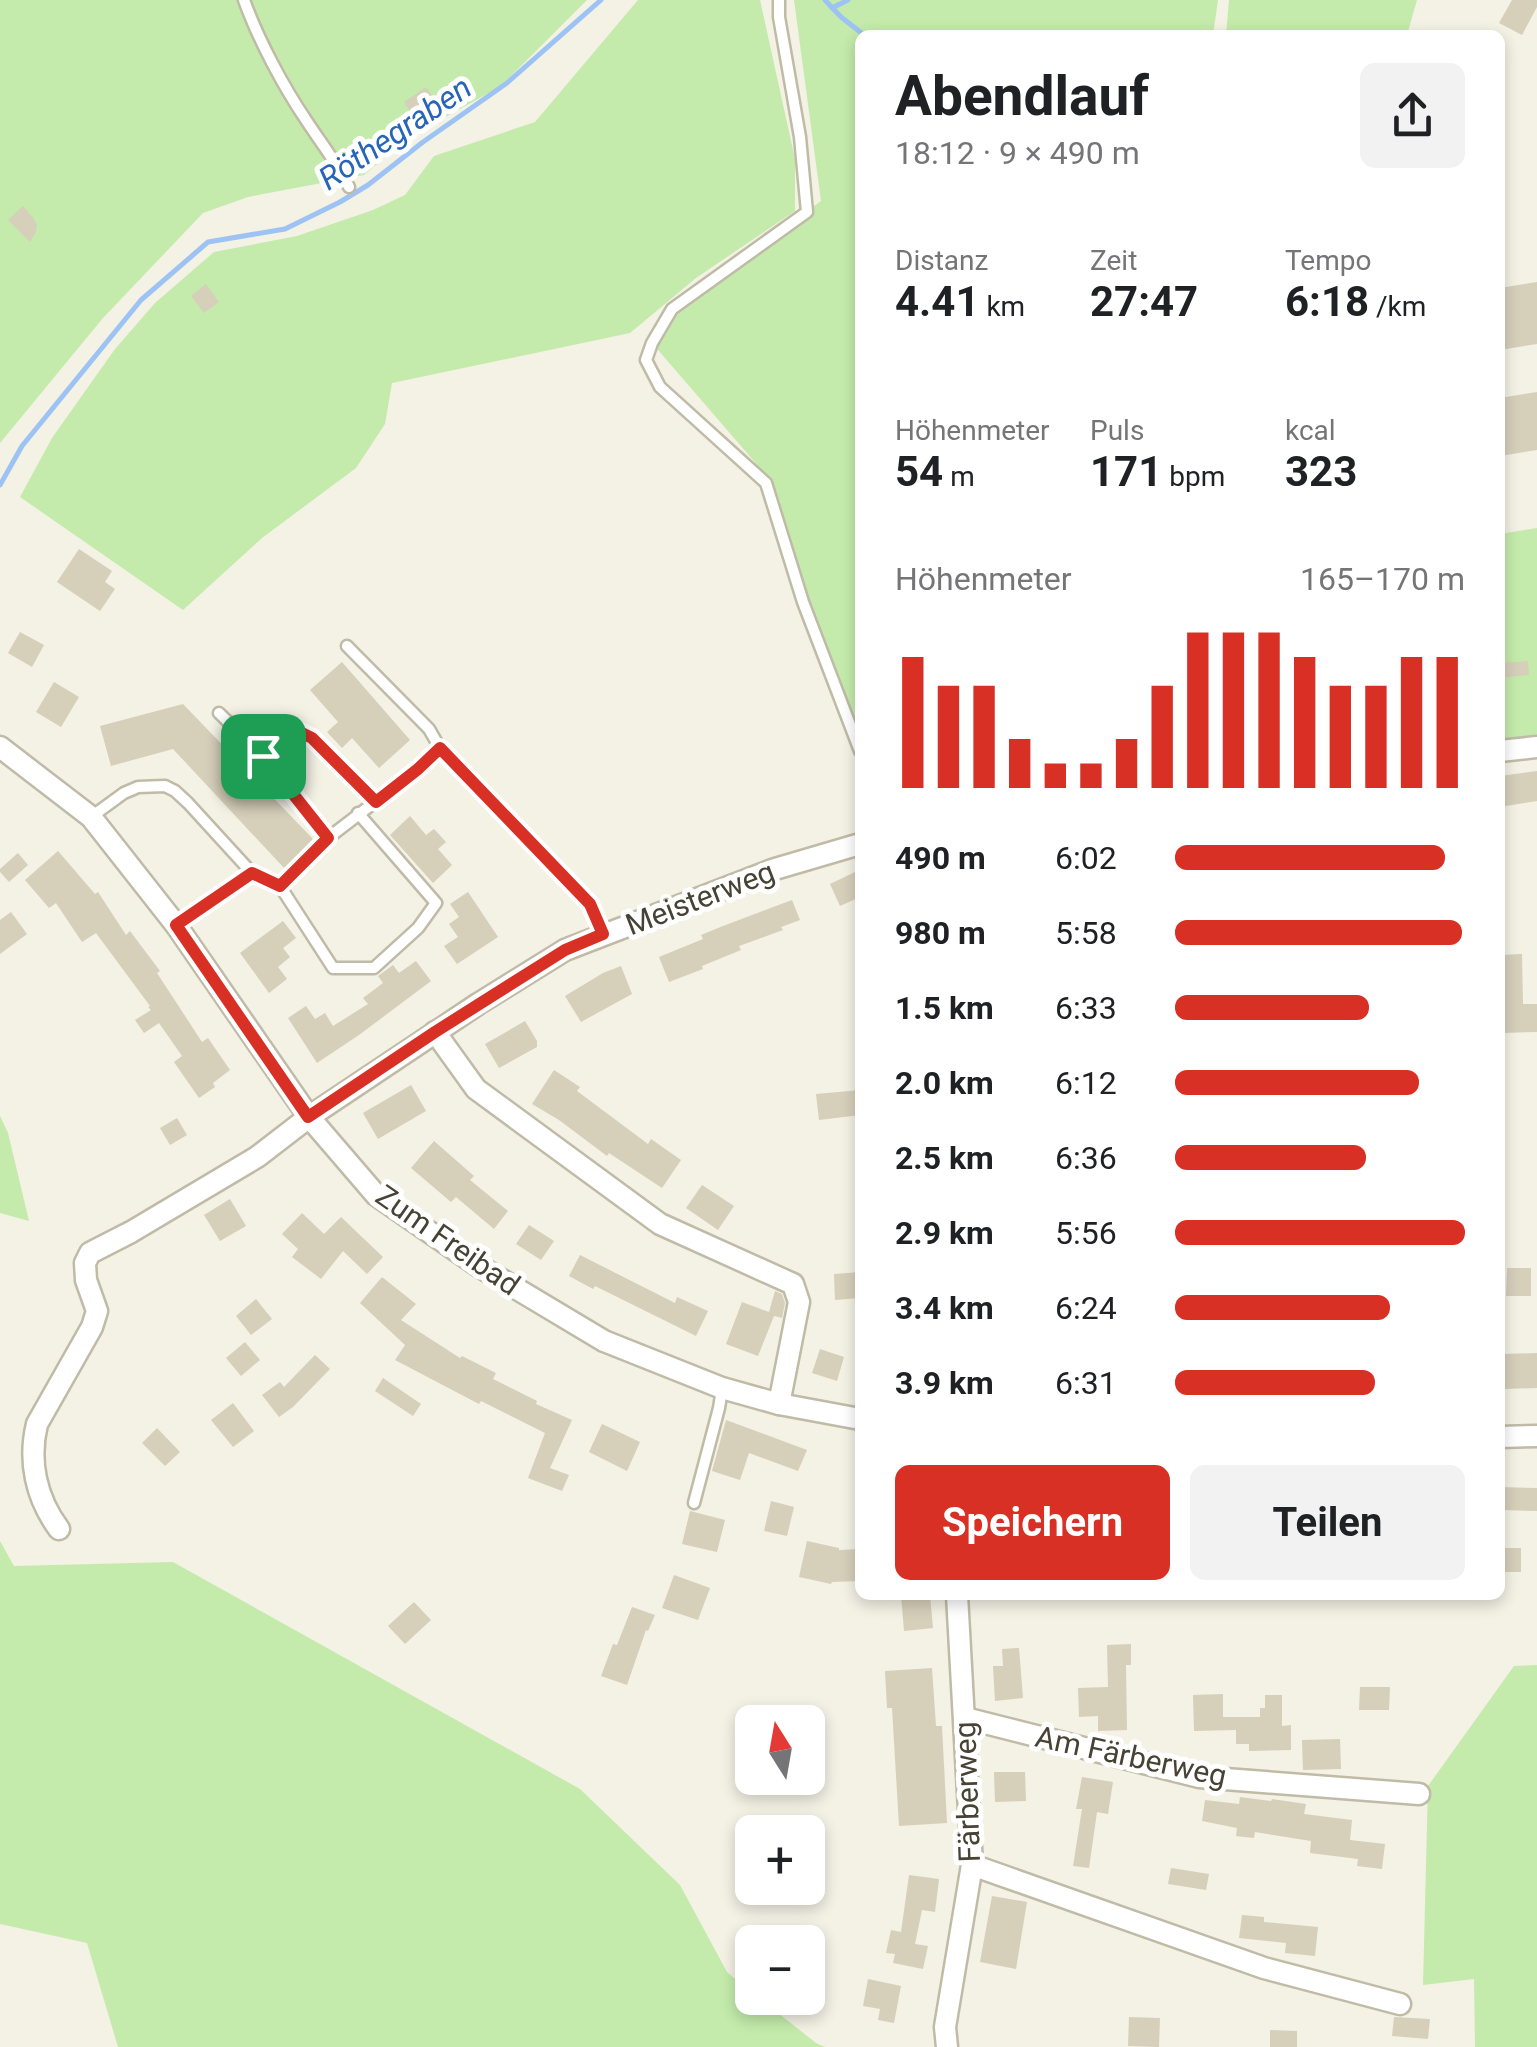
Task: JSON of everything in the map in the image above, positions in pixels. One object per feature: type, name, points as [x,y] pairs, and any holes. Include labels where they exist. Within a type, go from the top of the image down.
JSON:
[{"type":"street","points":[[1505,750],[1537,746]]},
{"type":"street","name":"Zum Freibad","points":[[0,747],[91,817],[176,925],[308,1117],[376,1195],[477,1265],[604,1342],[722,1388],[779,1404],[855,1417]]},
{"type":"street","name":"Meisterweg","points":[[59,1529],[37,1490],[32,1442],[37,1424],[92,1327],[97,1311],[86,1280],[85,1262],[90,1254],[256,1157],[308,1117],[565,950],[775,868],[855,845]]},
{"type":"street","points":[[435,1032],[476,1089],[660,1224],[794,1284],[799,1302],[779,1404]]},
{"type":"street","points":[[1505,1436],[1537,1436]]},
{"type":"street","name":"Färberweg","points":[[948,2047],[945,2026],[972,1865],[957,1600]]},
{"type":"street","name":"Am Färberweg","points":[[964,1718],[1199,1777],[1419,1794]]},
{"type":"street","points":[[972,1865],[1264,1968],[1400,2004]]},
{"type":"lane","points":[[244,0],[253,25],[304,118],[337,163],[349,188]]},
{"type":"lane","points":[[779,0],[807,212],[672,309],[646,360],[660,387],[766,483],[803,602],[855,738]]},
{"type":"lane","points":[[348,646],[590,904],[603,934]]},
{"type":"lane","points":[[219,713],[263,756],[328,838]]},
{"type":"lane","points":[[263,756],[294,729],[312,738],[376,802]]},
{"type":"lane","points":[[280,886],[328,838],[440,748]]},
{"type":"lane","points":[[91,817],[124,793],[138,788],[165,786],[175,791],[252,873],[280,886],[334,968],[374,968],[418,928],[436,903],[358,814]]},
{"type":"lane","points":[[176,925],[252,873]]},
{"type":"lane","points":[[694,1503],[722,1388]]},
{"type":"green space","points":[[0,0],[587,0],[500,87],[414,134],[364,175],[248,197],[203,213],[103,318],[0,443]]},
{"type":"green space","points":[[638,0],[760,0],[795,159],[795,211],[696,278],[630,333],[392,383],[385,424],[356,468],[262,538],[183,610],[20,497],[52,438],[115,349],[155,303],[214,252],[297,236],[373,210],[405,195],[434,156],[535,122]]},
{"type":"green space","points":[[794,0],[1218,0],[1214,30],[855,30],[855,725],[772,482],[652,343],[672,309],[821,201]]},
{"type":"green space","points":[[1229,0],[1417,0],[1408,30],[1226,30]]},
{"type":"green space","points":[[1537,528],[1537,747],[1505,750],[1505,533]]},
{"type":"green space","points":[[0,1116],[8,1133],[29,1221],[0,1213]]},
{"type":"green space","points":[[0,1541],[14,1566],[173,1562],[580,1789],[680,1885],[727,1972],[735,1979],[735,2015],[781,2015],[825,2047],[118,2047],[87,1943],[0,1924]]},
{"type":"green space","points":[[1537,1665],[1537,2047],[1475,2047],[1474,1979],[1423,1985],[1428,1786],[1514,1666]]},
{"type":"building","points":[[1512,0],[1537,0],[1522,35],[1499,23]]},
{"type":"building","points":[[426,87],[438,105],[416,121],[404,102]]},
{"type":"building","points":[[23,206],[37,225],[30,242],[8,220]]},
{"type":"building","points":[[1537,282],[1537,344],[1505,349],[1505,287]]},
{"type":"building","points":[[206,284],[219,302],[204,313],[191,296]]},
{"type":"building","points":[[1537,392],[1537,450],[1505,455],[1505,397]]},
{"type":"building","points":[[79,549],[112,571],[105,582],[115,589],[100,611],[57,582]]},
{"type":"building","points":[[20,632],[44,645],[32,667],[8,653]]},
{"type":"building","points":[[1528,661],[1529,675],[1505,677],[1505,663]]},
{"type":"building","points":[[342,662],[410,740],[379,768],[352,738],[342,748],[327,732],[338,722],[310,690]]},
{"type":"building","points":[[54,682],[79,697],[61,727],[36,712]]},
{"type":"building","points":[[183,704],[314,840],[285,869],[173,749],[111,766],[100,726]]},
{"type":"building","points":[[1537,771],[1537,801],[1505,806],[1505,775]]},
{"type":"building","points":[[410,816],[426,835],[434,829],[446,842],[438,849],[452,865],[433,883],[390,835]]},
{"type":"building","points":[[58,851],[95,894],[98,892],[126,935],[130,931],[160,971],[157,973],[202,1042],[208,1038],[230,1070],[199,1098],[174,1062],[182,1056],[159,1023],[144,1033],[135,1020],[151,1010],[150,1006],[96,933],[82,942],[56,903],[49,908],[25,880]]},
{"type":"building","points":[[18,853],[28,865],[9,882],[0,869]]},
{"type":"building","points":[[855,872],[855,899],[840,906],[830,884]]},
{"type":"building","points":[[468,892],[498,937],[457,964],[444,946],[458,937],[449,924],[459,917],[450,904]]},
{"type":"building","points":[[792,900],[800,920],[669,982],[659,957],[703,939],[701,935]]},
{"type":"building","points":[[11,912],[27,934],[0,954],[0,920]]},
{"type":"building","points":[[283,921],[296,938],[283,948],[290,957],[278,967],[287,979],[269,993],[240,953]]},
{"type":"building","points":[[1522,954],[1523,1004],[1537,1004],[1537,1032],[1505,1033],[1505,955]]},
{"type":"building","points":[[416,961],[431,981],[317,1063],[288,1018],[306,1006],[315,1019],[325,1013],[333,1026],[368,1004],[363,998],[383,983],[378,976],[393,965],[399,973]]},
{"type":"building","points":[[621,966],[632,994],[581,1022],[565,996]]},
{"type":"building","points":[[525,1021],[537,1047],[499,1068],[485,1044]]},
{"type":"building","points":[[554,1070],[648,1144],[651,1139],[681,1160],[662,1188],[532,1104]]},
{"type":"building","points":[[411,1085],[426,1111],[378,1139],[363,1113]]},
{"type":"building","points":[[855,1090],[855,1116],[819,1120],[816,1094]]},
{"type":"building","points":[[177,1118],[187,1135],[170,1145],[160,1128]]},
{"type":"building","points":[[434,1141],[474,1176],[470,1180],[508,1211],[494,1229],[456,1197],[451,1202],[411,1168]]},
{"type":"building","points":[[702,1185],[734,1206],[718,1230],[686,1208]]},
{"type":"building","points":[[230,1199],[246,1226],[220,1241],[204,1215]]},
{"type":"building","points":[[302,1213],[324,1234],[341,1217],[383,1257],[367,1274],[343,1251],[321,1279],[292,1257],[298,1249],[282,1234]]},
{"type":"building","points":[[529,1225],[554,1241],[541,1260],[516,1244]]},
{"type":"building","points":[[580,1255],[675,1303],[677,1297],[708,1311],[696,1336],[569,1276]]},
{"type":"building","points":[[1507,1268],[1531,1268],[1531,1296],[1506,1296]]},
{"type":"building","points":[[855,1272],[855,1298],[835,1300],[834,1274]]},
{"type":"building","points":[[382,1277],[416,1304],[401,1320],[460,1358],[496,1373],[493,1379],[572,1420],[550,1468],[569,1475],[562,1491],[528,1478],[545,1433],[395,1360],[405,1345],[360,1303]]},
{"type":"building","points":[[775,1291],[782,1294],[785,1303],[782,1318],[774,1316],[758,1356],[726,1344],[742,1302],[769,1312]]},
{"type":"building","points":[[256,1299],[272,1319],[251,1335],[236,1316]]},
{"type":"building","points":[[245,1342],[260,1360],[241,1376],[226,1358]]},
{"type":"building","points":[[820,1349],[844,1357],[837,1381],[812,1373]]},
{"type":"building","points":[[1537,1353],[1537,1388],[1505,1389],[1505,1354]]},
{"type":"building","points":[[315,1355],[330,1369],[279,1417],[262,1395],[280,1382],[284,1387]]},
{"type":"building","points":[[383,1378],[421,1404],[413,1416],[375,1391]]},
{"type":"building","points":[[233,1403],[254,1431],[233,1447],[211,1420]]},
{"type":"building","points":[[726,1420],[807,1450],[798,1471],[749,1453],[740,1480],[712,1471]]},
{"type":"building","points":[[602,1424],[640,1442],[627,1471],[589,1452]]},
{"type":"building","points":[[157,1428],[180,1452],[165,1466],[142,1443]]},
{"type":"building","points":[[1505,1487],[1537,1488],[1537,1511],[1505,1510]]},
{"type":"building","points":[[771,1501],[794,1507],[787,1536],[764,1531]]},
{"type":"building","points":[[690,1511],[725,1520],[717,1552],[682,1544]]},
{"type":"building","points":[[807,1541],[839,1550],[855,1549],[855,1581],[831,1584],[799,1577]]},
{"type":"building","points":[[1505,1548],[1521,1548],[1521,1572],[1505,1572]]},
{"type":"building","points":[[674,1575],[710,1588],[698,1620],[662,1608]]},
{"type":"building","points":[[901,1600],[930,1600],[933,1628],[904,1631]]},
{"type":"building","points":[[414,1602],[431,1620],[405,1644],[388,1626]]},
{"type":"building","points":[[632,1607],[655,1615],[627,1685],[601,1676]]},
{"type":"building","points":[[1131,1644],[1131,1665],[1126,1665],[1127,1730],[1098,1731],[1098,1716],[1079,1717],[1078,1688],[1108,1687],[1107,1645]]},
{"type":"building","points":[[1019,1648],[1023,1698],[995,1701],[993,1666],[1003,1666],[1002,1649]]},
{"type":"building","points":[[932,1668],[936,1726],[942,1726],[947,1823],[899,1826],[892,1708],[887,1708],[885,1671]]},
{"type":"building","points":[[1360,1687],[1390,1687],[1389,1710],[1359,1710]]},
{"type":"building","points":[[1223,1694],[1223,1717],[1260,1717],[1265,1695],[1282,1695],[1282,1726],[1291,1725],[1291,1750],[1249,1751],[1249,1744],[1236,1744],[1236,1730],[1194,1731],[1193,1695]]},
{"type":"building","points":[[1340,1739],[1341,1769],[1303,1770],[1302,1740]]},
{"type":"building","points":[[994,1772],[1025,1772],[1026,1801],[995,1802]]},
{"type":"building","points":[[1082,1777],[1113,1782],[1108,1814],[1097,1812],[1089,1868],[1073,1866],[1082,1809],[1076,1809]]},
{"type":"building","points":[[1240,1797],[1306,1804],[1304,1814],[1352,1820],[1350,1840],[1385,1844],[1382,1869],[1357,1866],[1358,1859],[1310,1853],[1311,1841],[1255,1832],[1254,1838],[1236,1836],[1237,1828],[1202,1821],[1205,1800],[1239,1804]]},
{"type":"building","points":[[1171,1868],[1209,1874],[1206,1890],[1168,1884]]},
{"type":"building","points":[[909,1875],[939,1879],[935,1912],[922,1910],[915,1944],[928,1946],[923,1969],[893,1963],[895,1954],[886,1953],[891,1930],[901,1932]]},
{"type":"building","points":[[992,1896],[1027,1902],[1016,1969],[980,1962]]},
{"type":"building","points":[[1242,1915],[1264,1917],[1264,1922],[1318,1927],[1315,1956],[1285,1953],[1286,1943],[1239,1938]]},
{"type":"building","points":[[868,1979],[901,1986],[894,2023],[878,2020],[880,2009],[863,2006]]},
{"type":"building","points":[[1129,2017],[1160,2018],[1159,2047],[1128,2046]]},
{"type":"building","points":[[1394,2017],[1430,2019],[1428,2039],[1392,2036]]},
{"type":"building","points":[[1270,2030],[1297,2031],[1297,2047],[1270,2047]]},
{"type":"waterway","name":"Röthegraben","points":[[0,485],[22,446],[141,300],[208,242],[285,229],[368,185],[507,83],[601,0]]},
{"type":"waterway","points":[[825,0],[858,30]]},
{"type":"waterway","points":[[832,8],[848,0]]},
{"type":"route","points":[[294,729],[312,738],[376,802],[440,748],[590,904],[603,934],[565,950],[308,1117],[176,925],[252,873],[280,886],[328,838],[263,756],[294,729]]}]
